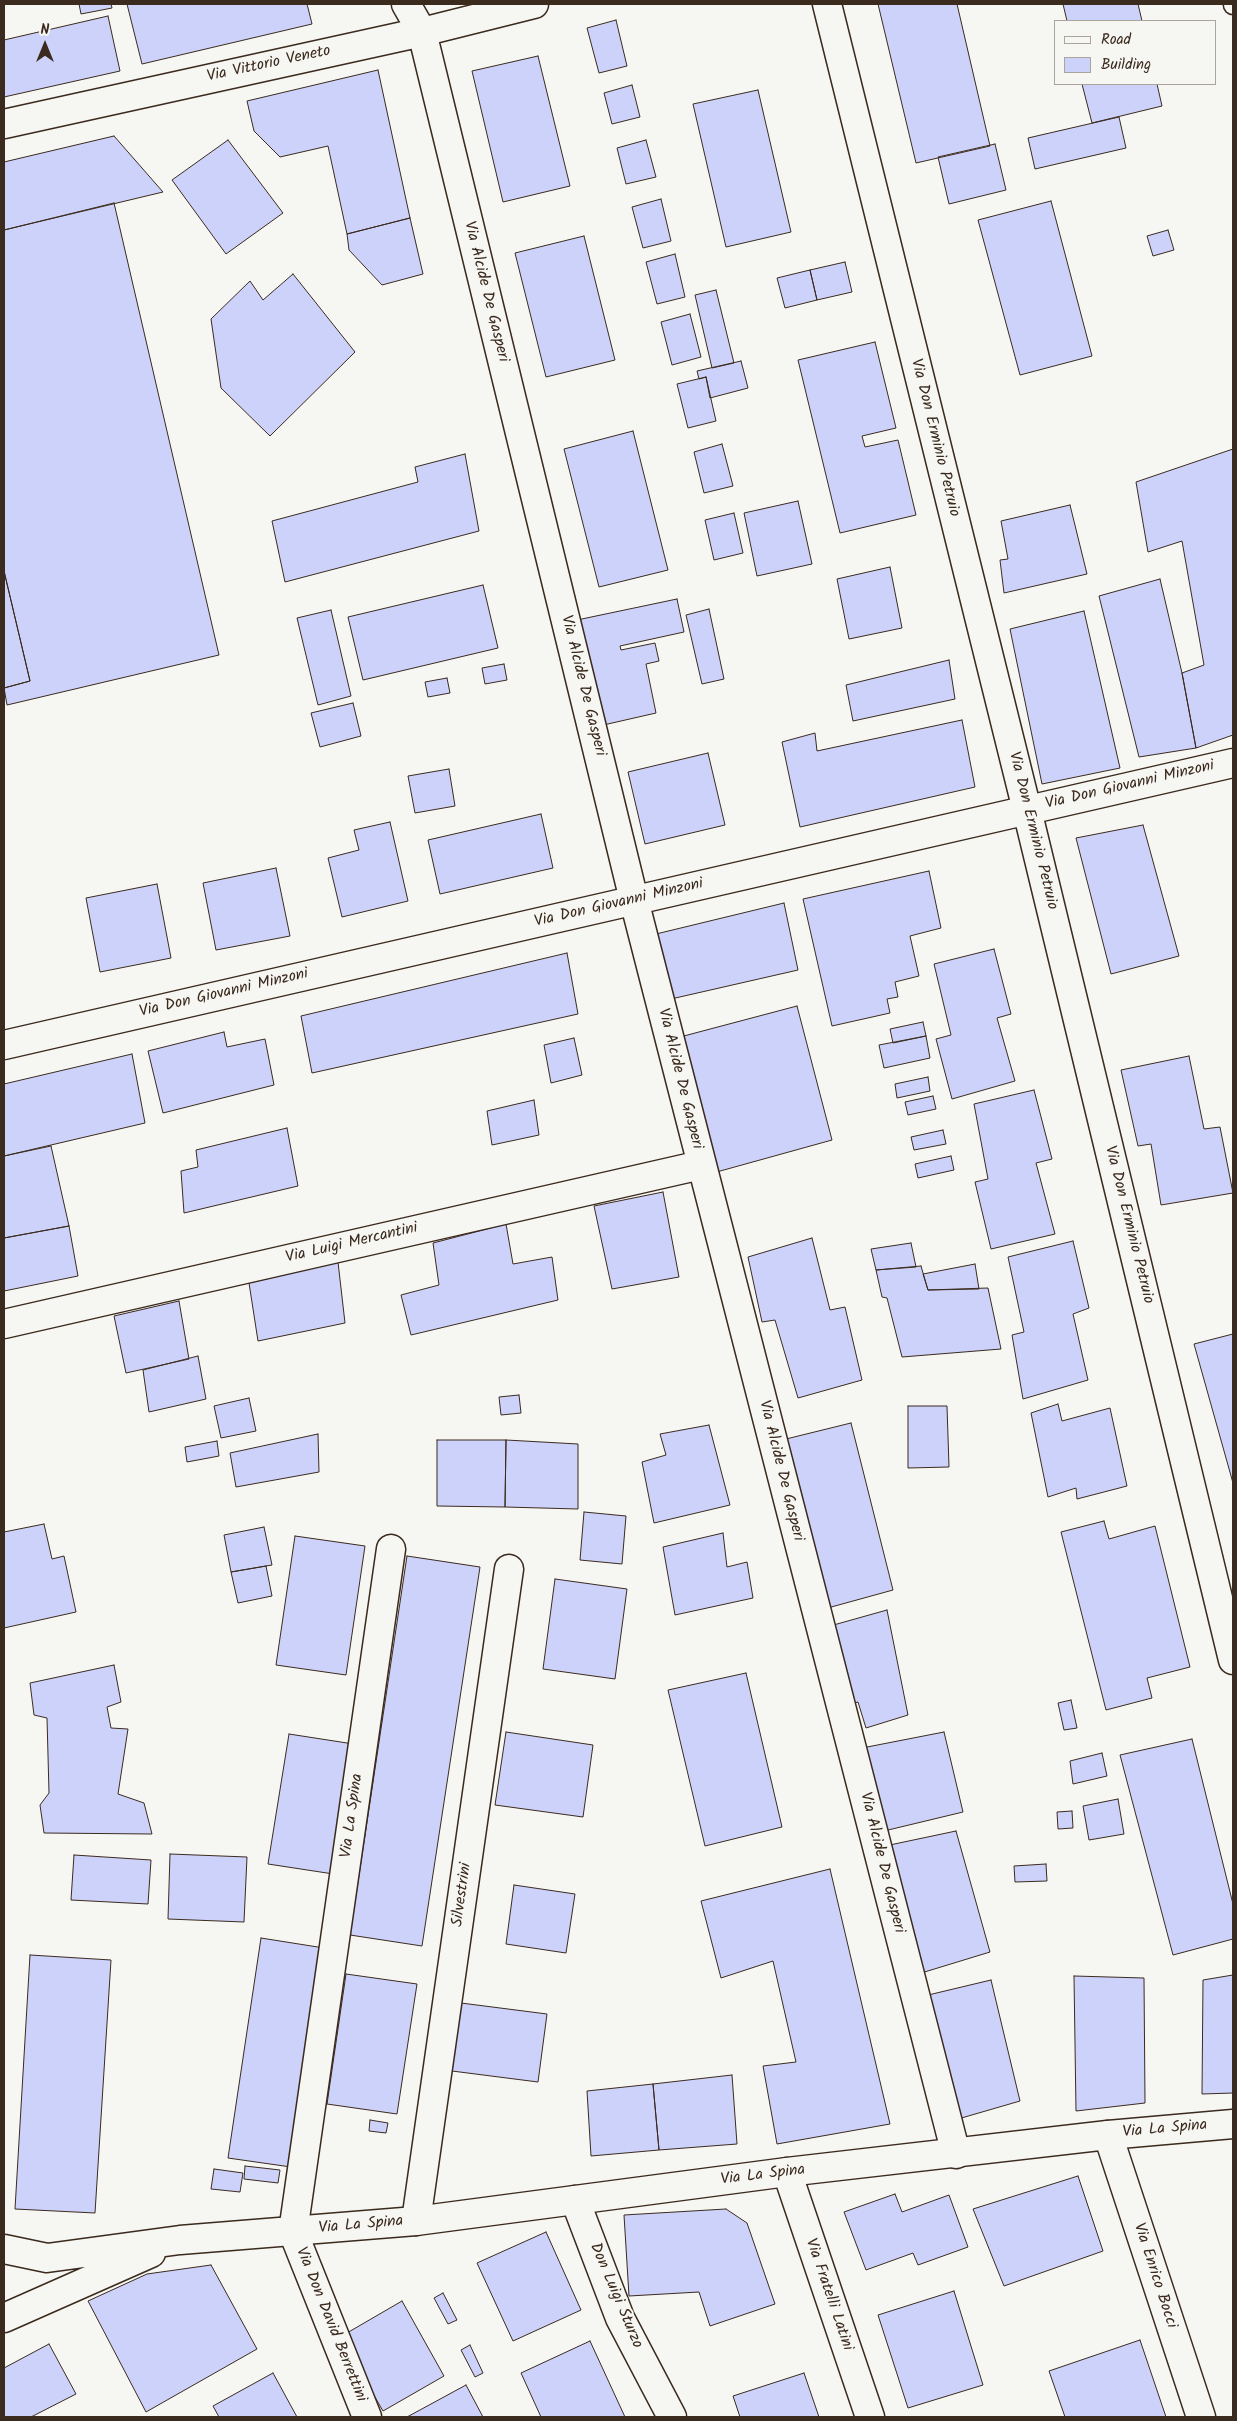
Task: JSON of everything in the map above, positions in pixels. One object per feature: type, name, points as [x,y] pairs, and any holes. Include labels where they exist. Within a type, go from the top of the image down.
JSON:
[{"type":"street","name":"Via Alcide De Gasperi","points":[[406,4],[422,32],[634,900],[956,2154]]},
{"type":"street","name":"Via Vittorio Veneto","points":[[4,124],[422,32],[534,4]]},
{"type":"street","name":"Via Don Erminio Petruio","points":[[827,4],[1027,810],[1233,1660]]},
{"type":"street","name":"Via Don Giovanni Minzoni","points":[[4,1045],[1233,763]]},
{"type":"street","name":"Via Luigi Mercantini","points":[[4,1324],[701,1165]]},
{"type":"street","name":"Via La Spina","points":[[293,2232],[392,1549]]},
{"type":"street","name":"Silvestrini","points":[[416,2222],[509,1569]]},
{"type":"street","name":"Via La Spina","points":[[4,2249],[47,2258],[180,2240],[416,2222],[787,2172],[1233,2124]]},
{"type":"street","name":"Via Enrico Bocci","points":[[1108,2136],[1200,2417]]},
{"type":"street","name":"Via Fratelli Latini","points":[[787,2172],[870,2417]]},
{"type":"street","name":"Don Luigi Sturzo","points":[[576,2200],[620,2318],[672,2417]]},
{"type":"street","name":"Via Don David Berrettini","points":[[293,2232],[367,2417]]},
{"type":"street","name":"Via La Spina","points":[[4,2318],[180,2240]]},
{"type":"building","points":[[79,4],[111,4],[112,8],[81,14]]},
{"type":"building","points":[[127,4],[307,4],[312,24],[142,64]]},
{"type":"building","points":[[878,4],[957,4],[990,146],[916,163]]},
{"type":"building","points":[[1063,4],[1138,4],[1142,20],[1067,20]]},
{"type":"building","points":[[108,16],[120,71],[4,97],[4,40]]},
{"type":"building","points":[[616,20],[627,66],[599,73],[587,28]]},
{"type":"building","points":[[538,56],[570,186],[503,202],[472,71]]},
{"type":"building","points":[[378,70],[410,218],[347,234],[328,146],[280,157],[254,131],[247,101]]},
{"type":"building","points":[[632,85],[640,117],[612,124],[604,93]]},
{"type":"building","points":[[1082,85],[1157,85],[1162,106],[1092,123]]},
{"type":"building","points":[[758,90],[791,232],[726,247],[693,104]]},
{"type":"building","points":[[1119,117],[1126,148],[1035,169],[1028,138]]},
{"type":"building","points":[[114,136],[163,192],[4,230],[4,162]]},
{"type":"building","points":[[228,140],[283,213],[226,254],[172,180]]},
{"type":"building","points":[[646,140],[656,177],[626,184],[617,148]]},
{"type":"building","points":[[995,144],[1006,190],[949,204],[938,157]]},
{"type":"building","points":[[661,199],[671,241],[643,248],[632,207]]},
{"type":"building","points":[[1051,201],[1092,356],[1020,375],[978,220]]},
{"type":"building","points":[[114,203],[219,655],[7,705],[4,688],[30,681],[4,571],[4,230]]},
{"type":"building","points":[[410,218],[423,274],[382,285],[349,250],[347,234]]},
{"type":"building","points":[[1168,230],[1174,250],[1153,256],[1147,236]]},
{"type":"building","points":[[584,236],[615,360],[546,377],[515,253]]},
{"type":"building","points":[[675,254],[685,297],[657,304],[646,262]]},
{"type":"building","points":[[845,262],[852,292],[817,300],[810,270]]},
{"type":"building","points":[[810,270],[817,300],[785,308],[777,278]]},
{"type":"building","points":[[293,274],[355,352],[270,436],[221,388],[211,319],[250,281],[263,300]]},
{"type":"building","points":[[716,290],[734,363],[712,368],[695,295]]},
{"type":"building","points":[[690,314],[701,357],[672,365],[661,322]]},
{"type":"building","points":[[875,342],[896,428],[862,436],[865,447],[898,440],[916,515],[840,533],[798,360]]},
{"type":"building","points":[[741,361],[748,388],[710,398],[706,377],[699,379],[697,371]]},
{"type":"building","points":[[706,377],[716,421],[688,428],[677,384]]},
{"type":"building","points":[[633,431],[668,570],[599,587],[564,449]]},
{"type":"building","points":[[722,444],[733,486],[704,493],[694,452]]},
{"type":"building","points":[[1233,449],[1233,735],[1196,748],[1182,673],[1204,665],[1182,541],[1148,552],[1136,482]]},
{"type":"building","points":[[465,454],[479,531],[285,582],[272,521],[418,482],[415,467]]},
{"type":"building","points":[[798,501],[812,564],[757,576],[744,513]]},
{"type":"building","points":[[1070,505],[1087,574],[1004,593],[1000,560],[1008,559],[1001,521]]},
{"type":"building","points":[[734,513],[743,553],[714,560],[705,520]]},
{"type":"building","points":[[890,567],[902,628],[849,639],[837,579]]},
{"type":"building","points":[[4,571],[30,681],[4,688]]},
{"type":"building","points":[[1160,579],[1182,673],[1196,748],[1139,757],[1099,596]]},
{"type":"building","points":[[483,585],[498,648],[363,680],[348,617]]},
{"type":"building","points":[[677,599],[684,632],[620,646],[621,650],[655,643],[659,661],[646,664],[656,713],[599,726],[577,620]]},
{"type":"building","points":[[709,609],[724,679],[702,684],[686,615]]},
{"type":"building","points":[[331,610],[351,696],[318,705],[297,618]]},
{"type":"building","points":[[1084,611],[1120,768],[1042,784],[1010,629]]},
{"type":"building","points":[[949,660],[955,699],[853,721],[846,685]]},
{"type":"building","points":[[504,664],[507,680],[485,684],[482,668]]},
{"type":"building","points":[[447,678],[450,693],[428,697],[425,682]]},
{"type":"building","points":[[353,703],[361,736],[320,747],[311,713]]},
{"type":"building","points":[[962,720],[975,787],[800,827],[782,742],[815,733],[817,751]]},
{"type":"building","points":[[708,753],[725,825],[645,844],[628,772]]},
{"type":"building","points":[[449,769],[455,806],[415,813],[408,776]]},
{"type":"building","points":[[541,814],[553,868],[440,894],[428,840]]},
{"type":"building","points":[[390,822],[408,901],[342,917],[328,858],[359,850],[354,830]]},
{"type":"building","points":[[1143,825],[1179,956],[1111,974],[1076,838]]},
{"type":"building","points":[[276,868],[290,936],[216,950],[203,883]]},
{"type":"building","points":[[929,871],[941,928],[910,936],[919,976],[895,982],[898,997],[887,999],[890,1013],[832,1026],[803,899]]},
{"type":"building","points":[[157,884],[171,958],[100,972],[86,898]]},
{"type":"building","points":[[784,903],[798,970],[671,999],[656,934]]},
{"type":"building","points":[[994,949],[1011,1014],[997,1018],[1015,1081],[952,1099],[936,1039],[951,1035],[934,964]]},
{"type":"building","points":[[567,953],[578,1014],[312,1073],[301,1016]]},
{"type":"building","points":[[797,1006],[832,1140],[713,1173],[680,1037]]},
{"type":"building","points":[[923,1022],[926,1036],[893,1043],[890,1029]]},
{"type":"building","points":[[224,1032],[227,1047],[265,1039],[274,1085],[163,1113],[148,1051]]},
{"type":"building","points":[[926,1036],[930,1058],[884,1068],[879,1045]]},
{"type":"building","points":[[574,1038],[582,1075],[551,1083],[544,1045]]},
{"type":"building","points":[[132,1054],[145,1123],[4,1156],[4,1084]]},
{"type":"building","points":[[1189,1056],[1204,1129],[1220,1127],[1233,1193],[1161,1205],[1151,1144],[1138,1146],[1121,1070]]},
{"type":"building","points":[[928,1077],[930,1091],[897,1098],[895,1084]]},
{"type":"building","points":[[1034,1090],[1052,1159],[1036,1163],[1055,1234],[991,1249],[975,1182],[988,1179],[974,1104]]},
{"type":"building","points":[[933,1096],[936,1109],[908,1115],[905,1102]]},
{"type":"building","points":[[534,1100],[539,1135],[492,1145],[487,1111]]},
{"type":"building","points":[[287,1128],[298,1186],[184,1213],[181,1171],[198,1167],[196,1150]]},
{"type":"building","points":[[943,1130],[946,1144],[914,1150],[911,1137]]},
{"type":"building","points":[[51,1146],[69,1226],[4,1238],[4,1156]]},
{"type":"building","points":[[951,1156],[954,1170],[918,1178],[915,1164]]},
{"type":"building","points":[[663,1192],[679,1277],[612,1289],[594,1206]]},
{"type":"building","points":[[506,1224],[513,1264],[552,1257],[558,1300],[411,1335],[401,1295],[439,1285],[433,1243]]},
{"type":"building","points":[[69,1226],[78,1276],[4,1291],[4,1238]]},
{"type":"building","points":[[812,1238],[830,1310],[845,1307],[862,1380],[798,1398],[775,1320],[762,1322],[748,1257]]},
{"type":"building","points":[[1073,1241],[1089,1308],[1073,1314],[1088,1380],[1023,1399],[1012,1335],[1024,1332],[1008,1257]]},
{"type":"building","points":[[911,1243],[916,1267],[876,1270],[871,1249]]},
{"type":"building","points":[[338,1262],[345,1323],[258,1341],[249,1283]]},
{"type":"building","points":[[975,1264],[979,1289],[928,1290],[923,1274]]},
{"type":"building","points":[[921,1266],[928,1290],[988,1288],[1001,1349],[902,1357],[887,1298],[882,1297],[876,1270]]},
{"type":"building","points":[[179,1301],[189,1359],[126,1373],[114,1316]]},
{"type":"building","points":[[1233,1334],[1233,1483],[1194,1344]]},
{"type":"building","points":[[198,1356],[206,1399],[149,1412],[143,1370]]},
{"type":"building","points":[[519,1395],[521,1413],[501,1415],[499,1397]]},
{"type":"building","points":[[249,1398],[256,1431],[221,1438],[214,1406]]},
{"type":"building","points":[[1058,1404],[1062,1421],[1110,1408],[1127,1486],[1077,1499],[1076,1488],[1048,1497],[1031,1413]]},
{"type":"building","points":[[908,1406],[947,1406],[949,1467],[908,1468]]},
{"type":"building","points":[[851,1423],[893,1590],[824,1609],[782,1440]]},
{"type":"building","points":[[709,1425],[730,1505],[654,1523],[642,1462],[666,1455],[660,1434]]},
{"type":"building","points":[[318,1434],[319,1472],[236,1487],[230,1453]]},
{"type":"building","points":[[437,1440],[506,1440],[505,1507],[437,1506]]},
{"type":"building","points":[[506,1440],[578,1444],[578,1509],[505,1507]]},
{"type":"building","points":[[217,1441],[219,1456],[187,1462],[185,1447]]},
{"type":"building","points":[[584,1512],[626,1516],[622,1564],[580,1560]]},
{"type":"building","points":[[1104,1521],[1109,1539],[1155,1526],[1190,1667],[1147,1678],[1152,1698],[1106,1710],[1061,1532]]},
{"type":"building","points":[[44,1524],[52,1559],[64,1556],[76,1612],[4,1628],[4,1532]]},
{"type":"building","points":[[264,1527],[272,1565],[231,1572],[224,1535]]},
{"type":"building","points":[[723,1533],[727,1567],[747,1562],[753,1598],[675,1615],[663,1547]]},
{"type":"building","points":[[295,1536],[365,1546],[346,1675],[276,1665]]},
{"type":"building","points":[[407,1556],[480,1567],[422,1946],[350,1935]]},
{"type":"building","points":[[266,1566],[272,1596],[238,1603],[231,1572]]},
{"type":"building","points":[[555,1579],[627,1589],[615,1679],[543,1669]]},
{"type":"building","points":[[887,1610],[908,1715],[866,1728],[858,1702],[847,1705],[830,1626]]},
{"type":"building","points":[[114,1665],[121,1702],[107,1707],[111,1728],[128,1729],[118,1794],[144,1803],[152,1834],[44,1833],[40,1805],[49,1793],[47,1718],[34,1715],[30,1683]]},
{"type":"building","points":[[746,1673],[782,1827],[705,1846],[668,1690]]},
{"type":"building","points":[[1071,1700],[1077,1728],[1064,1730],[1058,1703]]},
{"type":"building","points":[[506,1732],[593,1745],[583,1817],[495,1805]]},
{"type":"building","points":[[944,1732],[963,1812],[884,1831],[862,1748]]},
{"type":"building","points":[[289,1734],[360,1745],[340,1875],[268,1864]]},
{"type":"building","points":[[1192,1739],[1233,1904],[1233,1939],[1173,1955],[1120,1755]]},
{"type":"building","points":[[1102,1753],[1107,1776],[1073,1784],[1070,1761]]},
{"type":"building","points":[[1118,1799],[1124,1834],[1089,1840],[1083,1806]]},
{"type":"building","points":[[1072,1811],[1073,1828],[1058,1829],[1057,1812]]},
{"type":"building","points":[[956,1831],[990,1952],[918,1974],[885,1846]]},
{"type":"building","points":[[170,1854],[247,1857],[244,1922],[168,1919]]},
{"type":"building","points":[[74,1855],[151,1860],[148,1904],[71,1900]]},
{"type":"building","points":[[1046,1864],[1047,1881],[1015,1882],[1014,1866]]},
{"type":"building","points":[[830,1869],[890,2124],[777,2144],[763,2066],[796,2062],[773,1961],[721,1978],[701,1901]]},
{"type":"building","points":[[514,1885],[575,1894],[566,1953],[506,1944]]},
{"type":"building","points":[[261,1938],[324,1948],[291,2167],[228,2158]]},
{"type":"building","points":[[30,1955],[111,1960],[95,2213],[15,2209]]},
{"type":"building","points":[[346,1974],[417,1984],[397,2114],[327,2104]]},
{"type":"building","points":[[1233,1975],[1233,2093],[1202,2094],[1203,1980]]},
{"type":"building","points":[[1074,1976],[1144,1978],[1145,2103],[1076,2111]]},
{"type":"building","points":[[991,1980],[1020,2101],[958,2119],[924,1996]]},
{"type":"building","points":[[461,2003],[547,2014],[538,2082],[452,2071]]},
{"type":"building","points":[[732,2075],[737,2144],[659,2150],[653,2084]]},
{"type":"building","points":[[653,2084],[659,2150],[591,2156],[587,2091]]},
{"type":"building","points":[[370,2120],[388,2123],[386,2133],[369,2131]]},
{"type":"building","points":[[245,2166],[280,2170],[278,2183],[244,2179]]},
{"type":"building","points":[[214,2169],[243,2173],[240,2192],[211,2189]]},
{"type":"building","points":[[1078,2176],[1103,2251],[1004,2286],[973,2209]]},
{"type":"building","points":[[895,2194],[902,2212],[949,2195],[968,2247],[918,2265],[913,2253],[866,2270],[844,2212]]},
{"type":"building","points":[[726,2209],[747,2223],[775,2304],[710,2326],[699,2292],[629,2296],[624,2215]]},
{"type":"building","points":[[546,2232],[581,2310],[513,2341],[477,2263]]},
{"type":"building","points":[[211,2265],[257,2349],[146,2412],[88,2301],[147,2274]]},
{"type":"building","points":[[954,2291],[983,2385],[908,2408],[878,2315]]},
{"type":"building","points":[[443,2293],[457,2320],[448,2324],[434,2298]]},
{"type":"building","points":[[402,2301],[444,2376],[383,2411],[340,2337]]},
{"type":"building","points":[[1140,2340],[1166,2417],[1065,2417],[1049,2371]]},
{"type":"building","points":[[590,2341],[625,2417],[541,2417],[521,2373]]},
{"type":"building","points":[[49,2344],[76,2394],[31,2417],[4,2417],[4,2368]]},
{"type":"building","points":[[470,2345],[483,2373],[475,2377],[461,2350]]},
{"type":"building","points":[[273,2373],[297,2417],[219,2417],[213,2406]]},
{"type":"building","points":[[804,2373],[819,2417],[740,2417],[733,2396]]},
{"type":"building","points":[[466,2385],[483,2417],[407,2417]]}]
